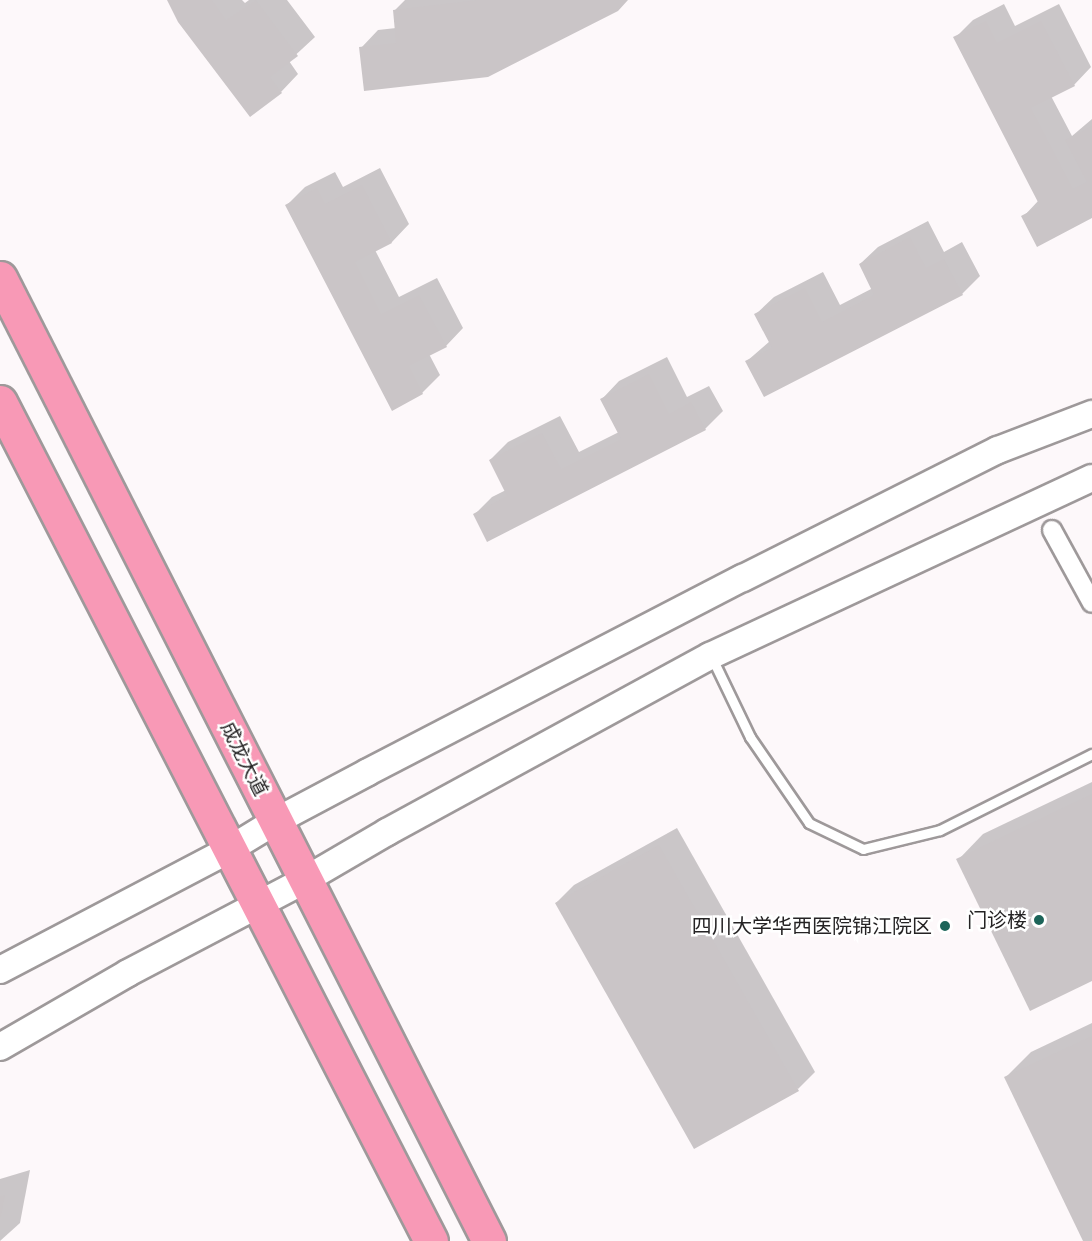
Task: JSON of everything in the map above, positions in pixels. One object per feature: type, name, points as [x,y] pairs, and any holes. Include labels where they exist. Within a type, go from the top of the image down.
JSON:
[{"type":"highway","name":"成龙大道","points":[[0,278],[489,1241]]},
{"type":"highway","points":[[0,402],[431,1241]]},
{"type":"main road","points":[[0,969],[230,849],[276,821],[701,600],[987,455],[1092,414]]},
{"type":"main road","points":[[0,1047],[128,973],[305,880],[387,832],[710,656],[1092,478]]},
{"type":"street","points":[[1052,530],[1091,601]]},
{"type":"lane","points":[[710,656],[750,737],[810,823],[863,849],[940,830],[1092,754]]},
{"type":"building","points":[[167,0],[212,0],[226,20],[256,0],[298,56],[270,77],[282,93],[250,117],[178,22]]},
{"type":"building","points":[[478,0],[628,0],[618,11],[488,77],[364,91],[359,47],[396,43],[393,10]]},
{"type":"building","points":[[986,21],[997,43],[1041,21],[1075,86],[1031,108],[1073,189],[1087,182],[1065,140],[1092,126],[1092,218],[1037,247],[1021,216],[1040,206],[953,37]]},
{"type":"building","points":[[362,185],[392,243],[355,262],[381,314],[419,295],[447,347],[409,366],[423,394],[392,411],[285,205],[317,188],[325,204]]},
{"type":"building","points":[[910,237],[926,268],[944,259],[963,295],[764,397],[745,361],[772,348],[754,314],[805,288],[822,322],[874,295],[859,264]]},
{"type":"building","points":[[649,374],[669,414],[691,402],[706,430],[487,542],[473,514],[507,496],[489,460],[542,433],[561,469],[621,439],[600,399]]},
{"type":"building","name":"门诊楼","points":[[1092,794],[1092,981],[1030,1011],[956,859]]},
{"type":"building","points":[[659,845],[799,1091],[694,1149],[555,903]]},
{"type":"building","points":[[1092,1036],[1092,1241],[1083,1241],[1004,1077]]},
{"type":"building","points":[[5,1195],[1,1217],[0,1217],[0,1196]]},
{"type":"place","name":"门诊楼","points":[[1039,920]]},
{"type":"place","name":"四川大学华西医院锦江院区","points":[[945,926]]}]
